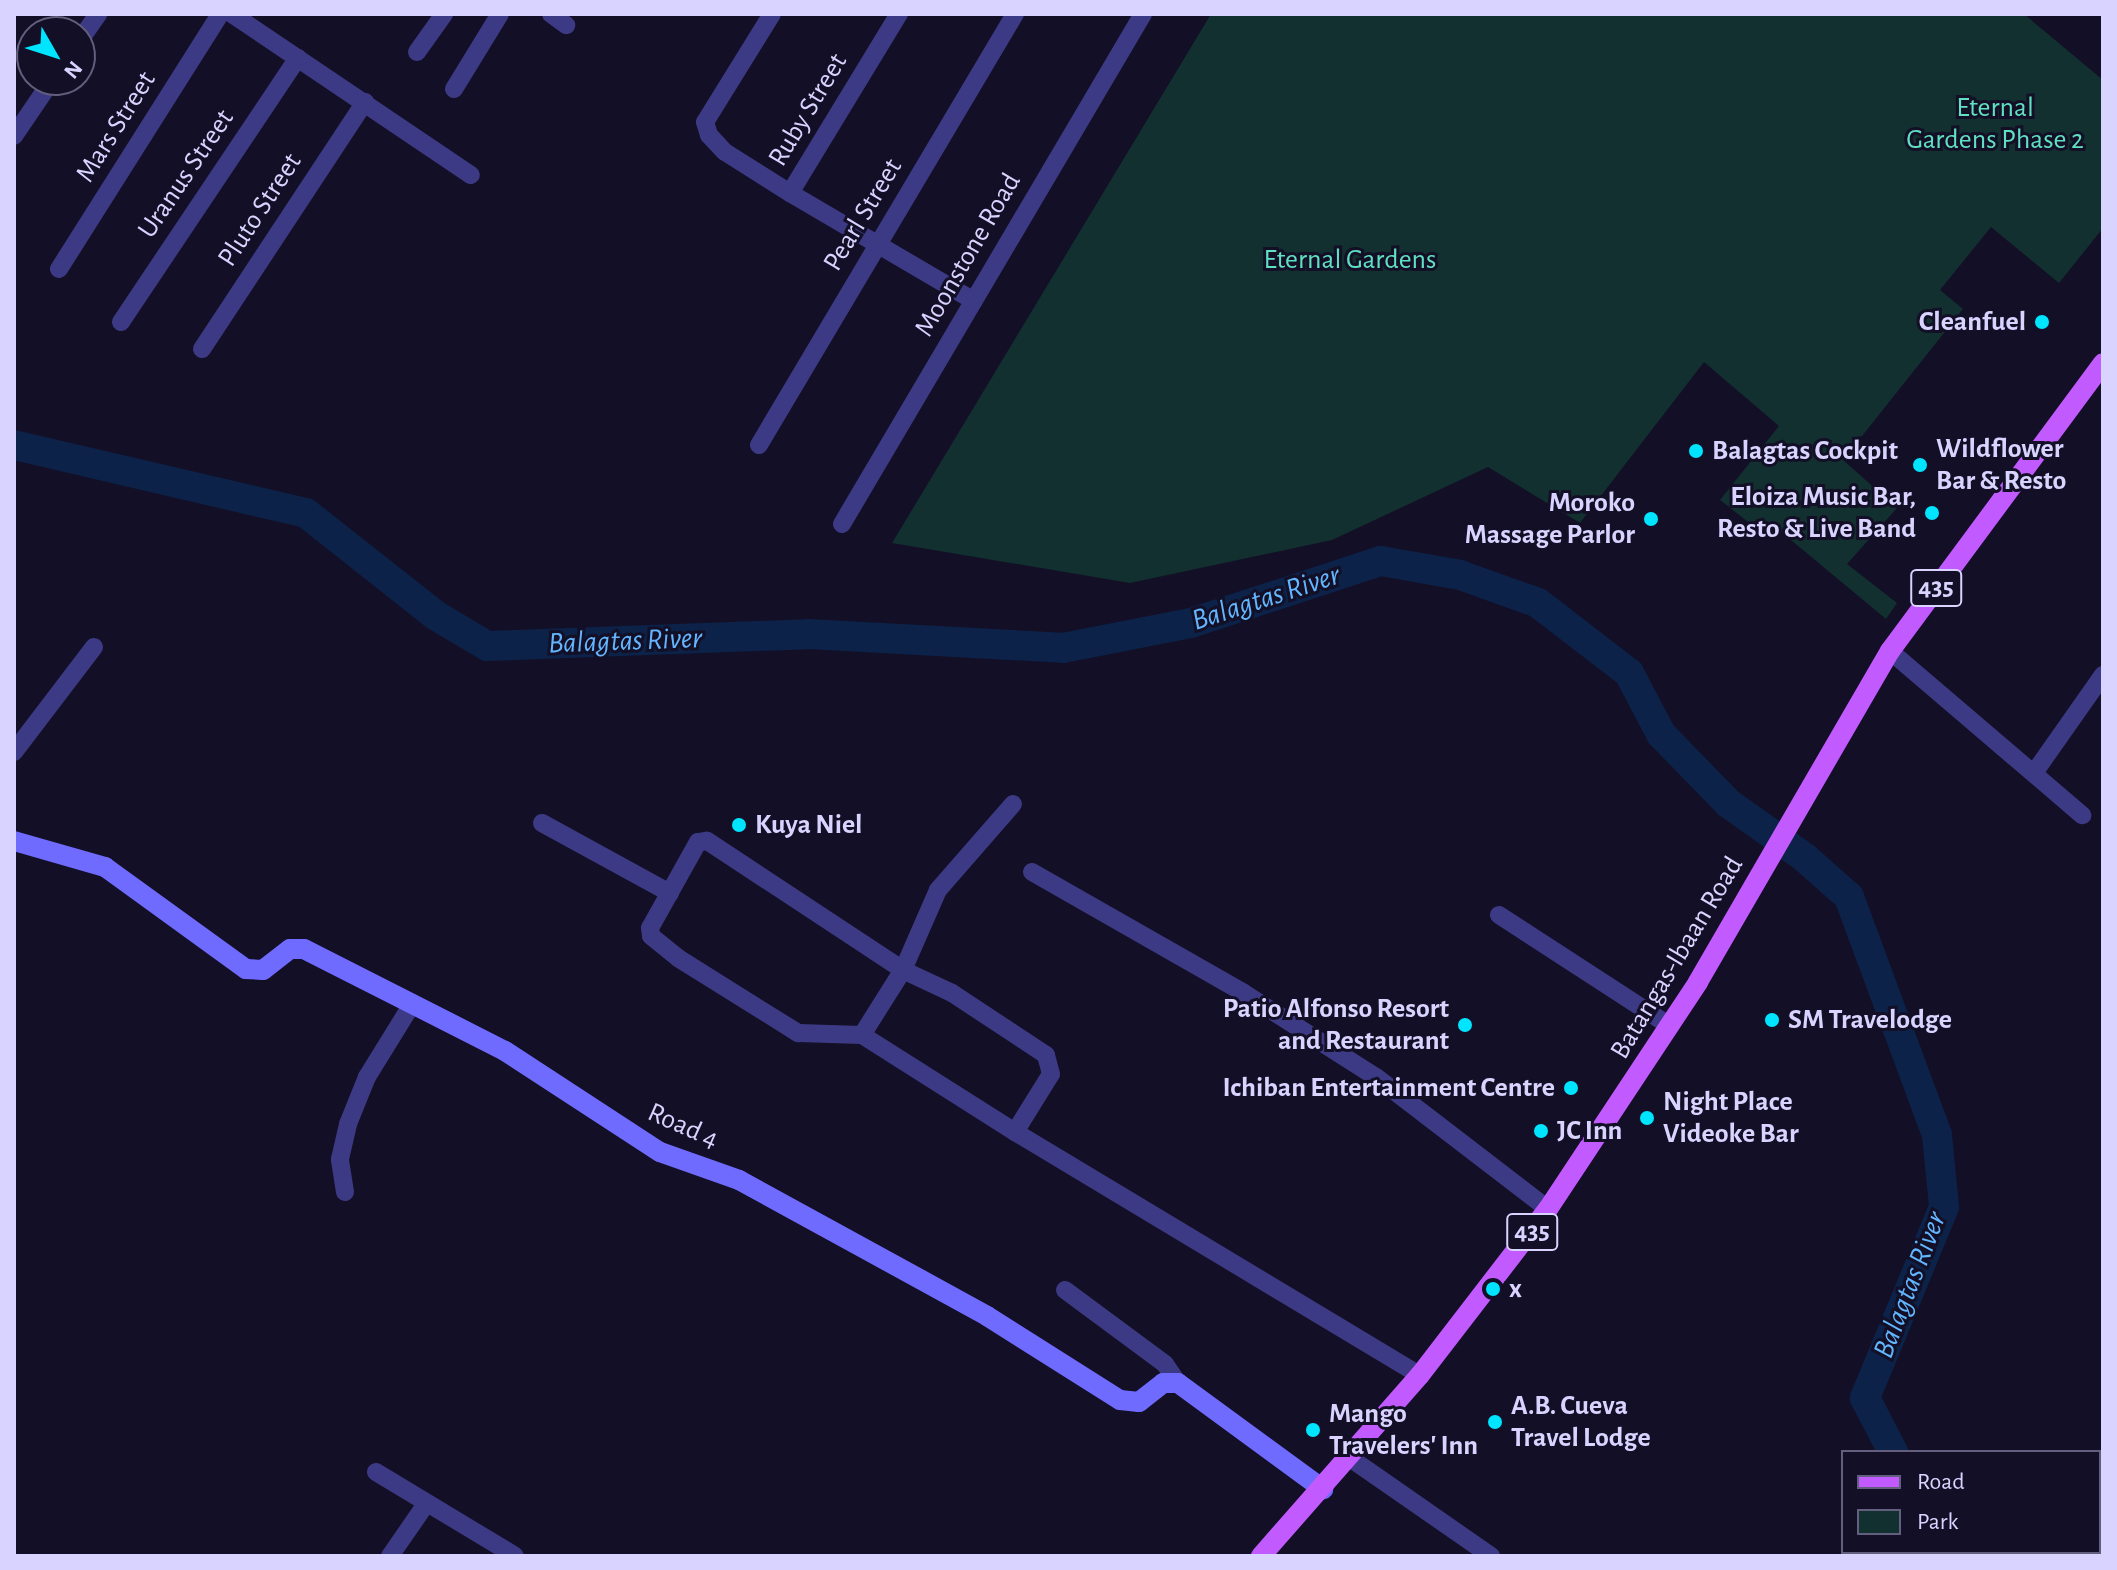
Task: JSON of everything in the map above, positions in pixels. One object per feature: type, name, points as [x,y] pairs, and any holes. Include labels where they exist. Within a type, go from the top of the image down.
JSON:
[{"type":"main road","name":"Batangas-Ibaan Road","points":[[1261,1556],[1420,1375],[1548,1209],[1670,1026],[1761,876],[1890,651],[2103,363]]},
{"type":"street","name":"Mars Street","points":[[59,269],[220,14]]},
{"type":"street","points":[[232,14],[471,175]]},
{"type":"street","points":[[417,52],[444,14]]},
{"type":"street","points":[[454,89],[500,14]]},
{"type":"street","points":[[772,14],[705,122],[725,152],[974,301]]},
{"type":"street","name":"Ruby Street","points":[[790,193],[899,14]]},
{"type":"street","name":"Pearl Street","points":[[759,445],[1015,14]]},
{"type":"street","name":"Moonstone Road","points":[[842,524],[1143,14]]},
{"type":"street","name":"Uranus Street","points":[[121,322],[298,58]]},
{"type":"street","points":[[14,136],[41,96]]},
{"type":"street","name":"Pluto Street","points":[[202,349],[365,102]]},
{"type":"street","points":[[14,752],[94,647]]},
{"type":"street","points":[[1890,651],[2082,815]]},
{"type":"street","points":[[2034,773],[2103,675]]},
{"type":"street","points":[[862,1035],[903,970],[938,890],[1013,804]]},
{"type":"street","points":[[542,823],[670,893]]},
{"type":"street","name":"Road 4","points":[[14,841],[42,853],[90,859],[105,867],[246,969],[263,970],[298,948],[412,1004],[543,1073],[660,1152],[739,1180],[987,1316],[1120,1400],[1139,1402],[1163,1383],[1178,1383]]},
{"type":"street","points":[[1015,1132],[1051,1074],[1046,1055],[952,993],[903,970],[707,841],[698,842],[651,936],[678,958],[798,1033],[862,1035],[1015,1132],[1420,1375]]},
{"type":"street","points":[[1032,872],[1244,993],[1376,1077],[1548,1209]]},
{"type":"street","points":[[1499,915],[1670,1026]]},
{"type":"street","points":[[345,1192],[340,1159],[348,1124],[367,1077],[412,1004]]},
{"type":"street","points":[[1065,1290],[1165,1364],[1178,1383],[1323,1489]]},
{"type":"street","points":[[1350,1458],[1490,1556]]},
{"type":"street","points":[[376,1472],[426,1504],[476,1528],[515,1556]]},
{"type":"street","points":[[390,1556],[426,1504]]},
{"type":"green space","name":"Eternal Gardens","points":[[1211,14],[2024,14],[2103,80],[2103,228],[2059,283],[1991,227],[1940,290],[1963,309],[1843,460],[1897,508],[1847,564],[1897,603],[1886,619],[1773,525],[1766,536],[1720,500],[1779,426],[1704,362],[1580,523],[1488,467],[1332,540],[1130,583],[892,543]]},
{"type":"waterway","name":"Balagtas River","points":[[14,445],[306,513],[435,615],[487,646],[808,634],[1063,648],[1191,623],[1381,561],[1460,575],[1538,603],[1629,673],[1661,734],[1728,803],[1804,857],[1849,897],[1937,1135],[1944,1207],[1865,1398],[1892,1450]]},
{"type":"waterway","name":"Balagtas River","points":[[2029,1554],[2035,1556]]},
{"type":"place","name":"Cleanfuel","points":[[2042,322]]},
{"type":"place","name":"Balagtas Cockpit","points":[[1696,451]]},
{"type":"place","name":"Wildflower Bar & Resto","points":[[1920,465]]},
{"type":"place","name":"Eloiza Music Bar, Resto & Live Band","points":[[1932,513]]},
{"type":"place","name":"Moroko Massage Parlor","points":[[1651,519]]},
{"type":"place","name":"Kuya Niel","points":[[739,825]]},
{"type":"place","name":"SM Travelodge","points":[[1772,1020]]},
{"type":"place","name":"Patio Alfonso Resort and Restaurant","points":[[1465,1025]]},
{"type":"place","name":"Ichiban Entertainment Centre","points":[[1571,1088]]},
{"type":"place","name":"Night Place Videoke Bar","points":[[1647,1118]]},
{"type":"place","name":"JC Inn","points":[[1541,1131]]},
{"type":"place","name":"x","points":[[1493,1289]]},
{"type":"place","name":"A.B. Cueva Travel Lodge","points":[[1495,1422]]},
{"type":"place","name":"Mango Travelers' Inn","points":[[1313,1430]]},
{"type":"park label","name":"Eternal Gardens Phase 2","points":[[1995,124]]}]
